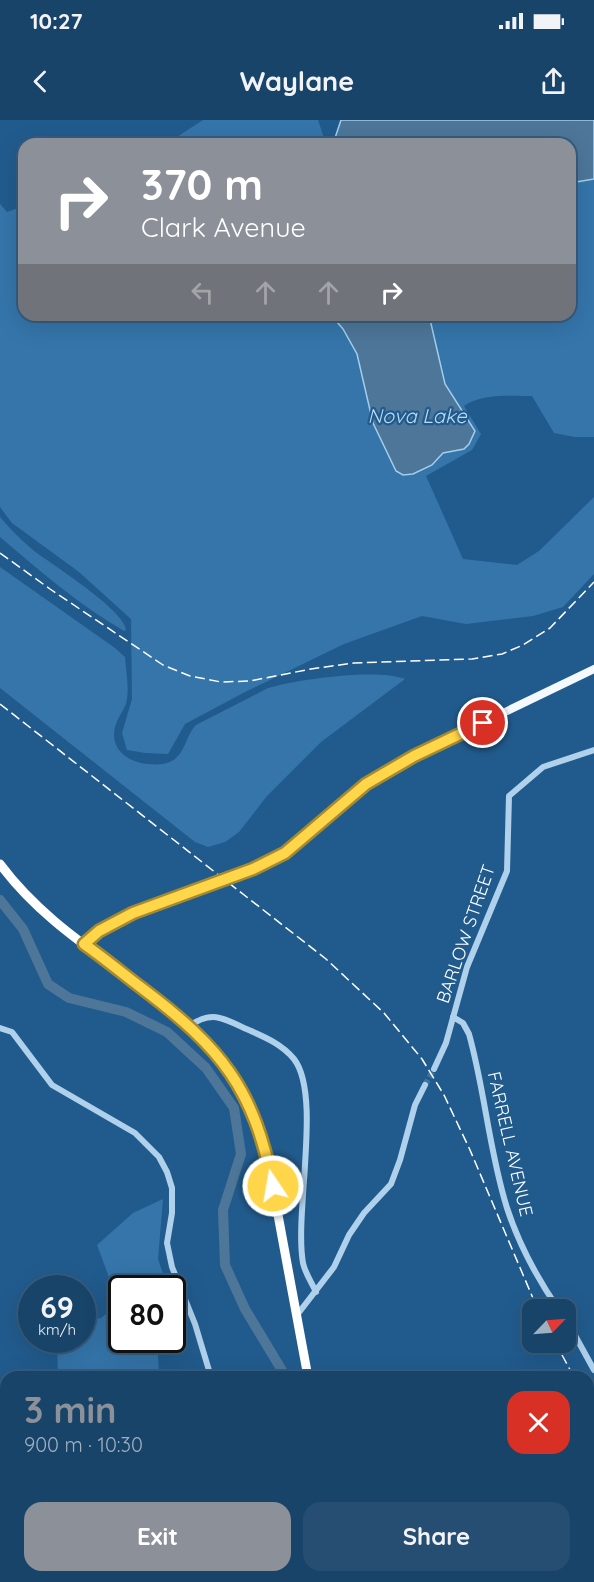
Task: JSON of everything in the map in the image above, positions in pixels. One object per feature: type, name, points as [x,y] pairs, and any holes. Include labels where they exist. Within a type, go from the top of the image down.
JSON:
[{"type":"highway","points":[[0,864],[58,926],[189,1026],[212,1047],[232,1075],[257,1122],[270,1170],[307,1371]]},
{"type":"main road","points":[[84,944],[99,931],[133,913],[253,869],[285,853],[366,784],[414,756],[594,669]]},
{"type":"street","name":"BARLOW STREET","points":[[434,1069],[446,1043],[467,967],[507,871],[509,796],[543,767],[594,750]]},
{"type":"street","points":[[189,1026],[199,1019],[213,1016],[232,1022],[275,1042],[298,1067],[305,1082],[306,1105],[303,1264],[316,1292]]},
{"type":"street","name":"FARRELL AVENUE","points":[[453,1017],[463,1023],[469,1034],[502,1187],[512,1222],[533,1269],[552,1299]]},
{"type":"street","points":[[0,1028],[12,1032],[52,1084],[135,1133],[159,1156],[172,1188],[172,1213],[167,1243],[172,1267],[195,1324],[209,1371]]},
{"type":"street","points":[[297,1315],[334,1267],[349,1235],[364,1213],[393,1179],[415,1105],[425,1085]]},
{"type":"street","points":[[576,1337],[594,1370]]},
{"type":"shaded area","points":[[203,120],[318,120],[324,138],[175,138]]},
{"type":"shaded area","points":[[594,179],[594,437],[575,437],[554,433],[532,396],[497,396],[479,399],[464,406],[481,434],[472,450],[426,476],[463,559],[517,565],[539,551],[594,497],[594,574],[563,607],[533,616],[466,624],[422,616],[344,644],[185,724],[168,754],[127,750],[122,733],[132,699],[131,619],[79,572],[12,523],[0,507],[0,204],[7,212],[18,208],[18,321],[576,321],[576,182]]},
{"type":"shaded area","points":[[0,517],[33,550],[114,611],[126,630],[107,621],[75,599],[0,537]]},
{"type":"shaded area","points":[[0,567],[125,657],[127,699],[116,724],[115,740],[126,757],[139,763],[171,762],[180,753],[196,725],[268,688],[337,676],[376,674],[405,679],[321,742],[267,796],[239,832],[225,842],[208,847],[195,842],[0,688]]},
{"type":"shaded area","points":[[163,1199],[158,1259],[164,1275],[108,1275],[97,1245],[133,1213]]},
{"type":"shaded area","points":[[108,1313],[108,1353],[158,1353],[159,1371],[58,1371],[57,1353],[96,1353],[96,1319]]},
{"type":"water","points":[[341,120],[594,120],[594,179],[576,182],[576,138],[335,138]]},
{"type":"water","name":"Nova Lake","points":[[336,321],[430,321],[445,384],[475,431],[469,444],[464,449],[443,453],[432,465],[413,474],[403,475],[396,471],[373,423],[357,354]]},
{"type":"waterway","points":[[0,900],[23,929],[48,984],[69,998],[126,1012],[167,1032],[206,1068],[234,1108],[241,1154],[223,1210],[225,1265],[245,1309],[282,1371]]},
{"type":"tunnel","points":[[425,1085],[434,1069]]},
{"type":"railway","points":[[0,553],[163,665],[190,676],[221,682],[250,681],[354,663],[472,659],[502,654],[523,645],[550,628],[594,582]]},
{"type":"railway","points":[[0,704],[326,959],[384,1013],[422,1059],[444,1095],[533,1299]]},
{"type":"railway","points":[[561,1353],[571,1371]]},
{"type":"route","points":[[273,1186],[257,1122],[232,1075],[212,1047],[169,1008],[84,944],[99,931],[133,913],[253,869],[285,853],[308,836],[366,784],[414,756],[483,723]]}]
